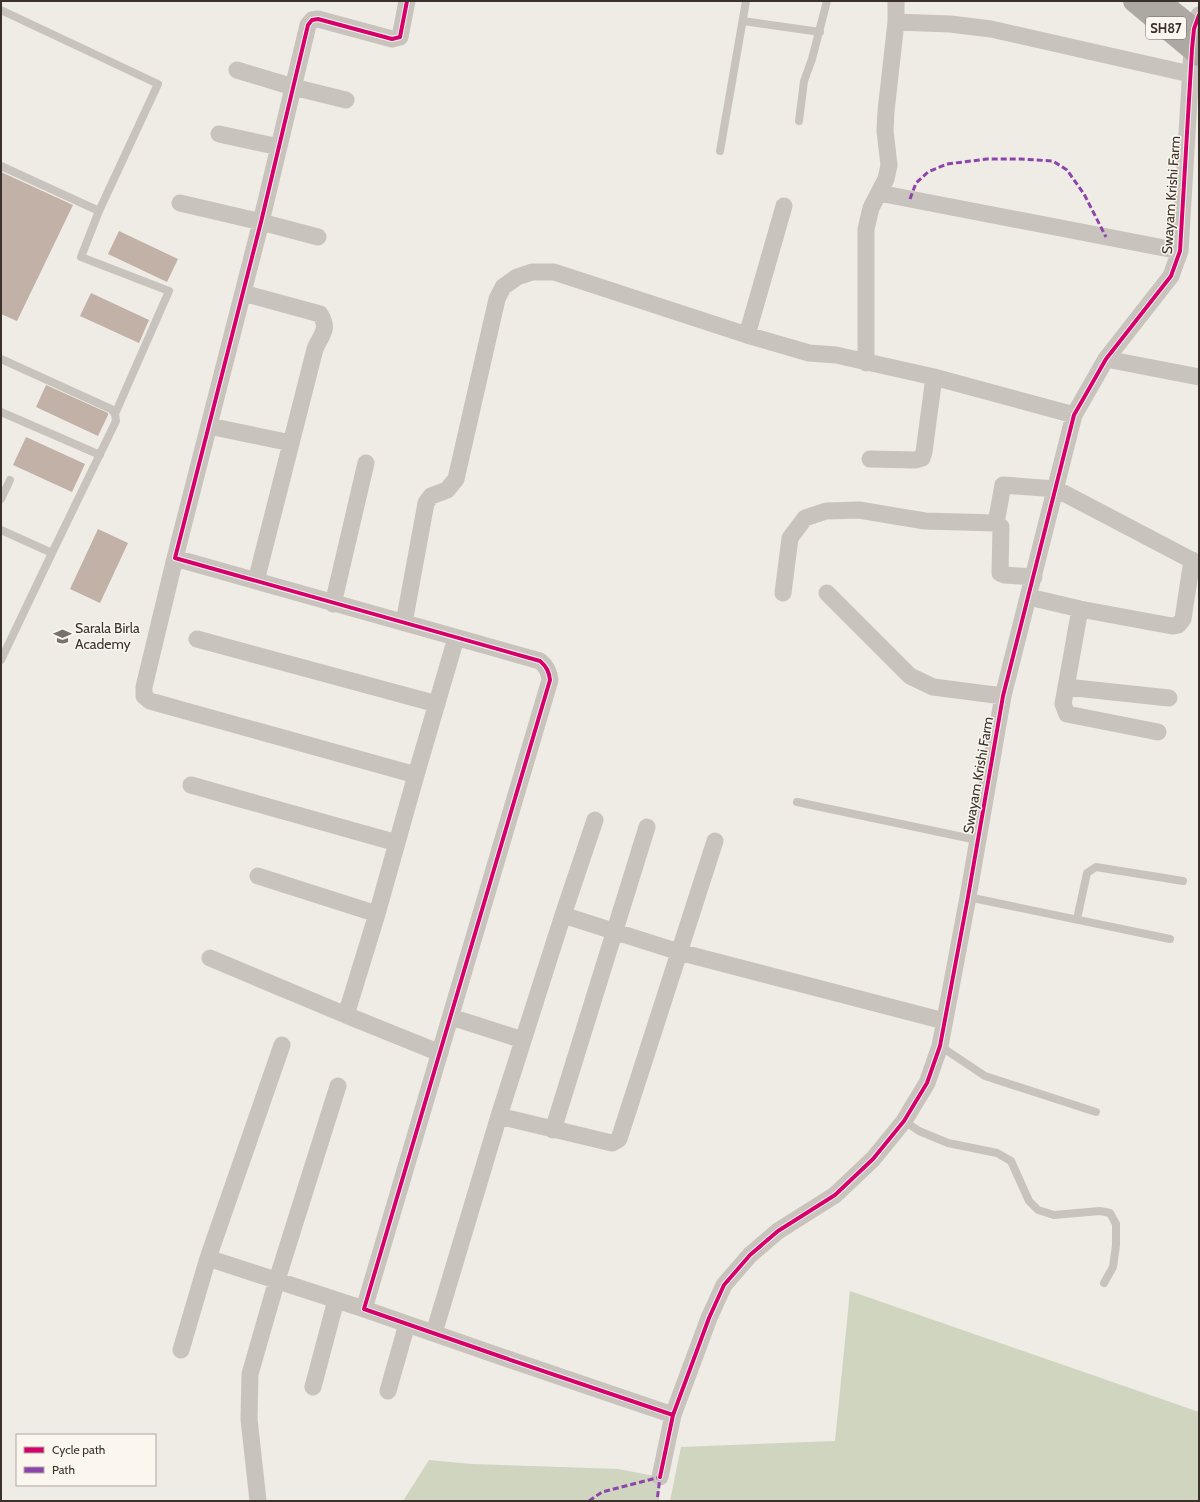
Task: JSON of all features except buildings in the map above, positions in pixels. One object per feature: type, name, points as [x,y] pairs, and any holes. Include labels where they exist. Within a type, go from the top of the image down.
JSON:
[{"type":"main road","name":"SH87","points":[[1134,1],[1196,43]]},
{"type":"main road","name":"SH87","points":[[1159,1],[1196,43]]},
{"type":"street","points":[[408,1],[400,37],[392,39],[318,19],[312,20],[308,25],[261,222],[175,558],[144,687],[144,696],[150,701],[416,775]]},
{"type":"street","points":[[866,363],[866,229],[871,208],[886,179],[889,165],[885,131],[896,22],[896,1]]},
{"type":"street","points":[[896,22],[950,24],[991,29],[1196,43]]},
{"type":"street","name":"Swayam Krishi Farm","points":[[660,1477],[673,1415],[708,1318],[724,1286],[750,1255],[778,1231],[835,1195],[873,1158],[904,1121],[927,1083],[940,1046],[1003,696],[1074,415],[1106,359],[1170,276],[1180,251],[1196,43]]},
{"type":"street","points":[[237,70],[293,87],[346,100]]},
{"type":"street","points":[[219,134],[279,147]]},
{"type":"street","points":[[879,193],[1180,251]]},
{"type":"street","points":[[180,203],[318,237]]},
{"type":"street","points":[[747,335],[784,206]]},
{"type":"street","points":[[404,623],[426,503],[431,496],[447,490],[456,479],[497,299],[503,287],[516,277],[532,272],[554,272],[747,335],[809,353],[836,355],[866,363],[934,377],[1074,415]]},
{"type":"street","points":[[243,293],[320,314],[325,322],[324,332],[315,349],[256,582]]},
{"type":"street","points":[[1106,359],[1199,377]]},
{"type":"street","points":[[870,459],[915,460],[922,458],[934,377]]},
{"type":"street","points":[[209,426],[291,443]]},
{"type":"street","points":[[333,604],[366,462]]},
{"type":"street","points":[[996,523],[1002,485],[1056,489],[1196,562],[1183,619],[1178,625],[1172,626],[1080,609],[1029,597]]},
{"type":"street","points":[[783,593],[790,538],[804,518],[826,511],[859,510],[925,521],[996,523],[1001,527],[1000,573],[1005,575],[1034,577]]},
{"type":"street","points":[[175,558],[333,604],[540,661],[545,665],[549,672],[550,680],[364,1309]]},
{"type":"street","points":[[827,593],[910,676],[933,687],[1003,696]]},
{"type":"street","points":[[1080,609],[1063,704],[1067,714],[1158,732]]},
{"type":"street","points":[[346,1015],[377,914],[456,638]]},
{"type":"street","points":[[197,639],[437,704]]},
{"type":"street","points":[[1066,687],[1169,698]]},
{"type":"street","points":[[191,785],[397,843]]},
{"type":"street","points":[[434,1334],[498,1116],[595,820]]},
{"type":"street","points":[[553,1130],[647,827]]},
{"type":"street","points":[[498,1116],[612,1143],[619,1139],[715,841]]},
{"type":"street","points":[[258,876],[377,914]]},
{"type":"street","points":[[563,915],[679,952],[944,1021]]},
{"type":"street","points":[[210,958],[440,1053]]},
{"type":"street","points":[[450,1017],[523,1040]]},
{"type":"street","points":[[181,1350],[208,1258],[282,1045]]},
{"type":"street","points":[[258,1501],[249,1419],[250,1374],[277,1280],[338,1086]]},
{"type":"street","points":[[208,1258],[364,1309],[673,1415]]},
{"type":"street","points":[[313,1387],[336,1300]]},
{"type":"street","points":[[388,1391],[407,1324]]},
{"type":"lane","points":[[720,151],[746,1]]},
{"type":"lane","points":[[799,121],[804,81],[820,32],[827,1]]},
{"type":"lane","points":[[1,10],[158,84],[99,211],[81,256],[169,291],[115,414]]},
{"type":"lane","points":[[743,21],[820,32]]},
{"type":"lane","points":[[1,166],[99,211]]},
{"type":"lane","points":[[1,359],[111,409],[115,414],[116,421],[1,660]]},
{"type":"lane","points":[[1,412],[100,455]]},
{"type":"lane","points":[[1,499],[10,480]]},
{"type":"lane","points":[[1,530],[52,553]]},
{"type":"lane","points":[[797,802],[977,840]]},
{"type":"lane","points":[[1077,919],[1087,873],[1096,867],[1183,881]]},
{"type":"lane","points":[[968,897],[1170,939]]},
{"type":"lane","points":[[940,1046],[985,1076],[1096,1112]]},
{"type":"lane","points":[[904,1121],[918,1131],[948,1143],[997,1153],[1011,1161],[1029,1201],[1038,1210],[1054,1215],[1100,1211],[1110,1213],[1116,1224],[1116,1245],[1113,1267],[1104,1283]]},
{"type":"green space","points":[[850,1291],[1199,1412],[1199,1501],[670,1501],[681,1447],[835,1441]]},
{"type":"green space","points":[[429,1460],[471,1464],[618,1469],[660,1477],[659,1501],[403,1501]]},
{"type":"marked path","points":[[910,199],[916,183],[928,172],[947,164],[987,159],[1053,161],[1067,170],[1084,194],[1106,237]]},
{"type":"marked path","points":[[589,1501],[602,1492],[660,1477],[657,1501]]},
{"type":"cycle path","points":[[407,1],[400,37],[392,39],[318,19],[312,20],[308,25],[261,222],[175,558],[540,661],[546,668],[550,680],[364,1309],[673,1415]]},
{"type":"cycle path","points":[[660,1477],[673,1415],[709,1318],[724,1285],[750,1255],[778,1231],[835,1195],[873,1159],[904,1121],[927,1083],[940,1046],[1003,696],[1074,415],[1106,359],[1171,276],[1180,251],[1192,49],[1194,29],[1199,15]]},
{"type":"place","name":"Sarala Birla Academy","points":[[62,636]]}]
